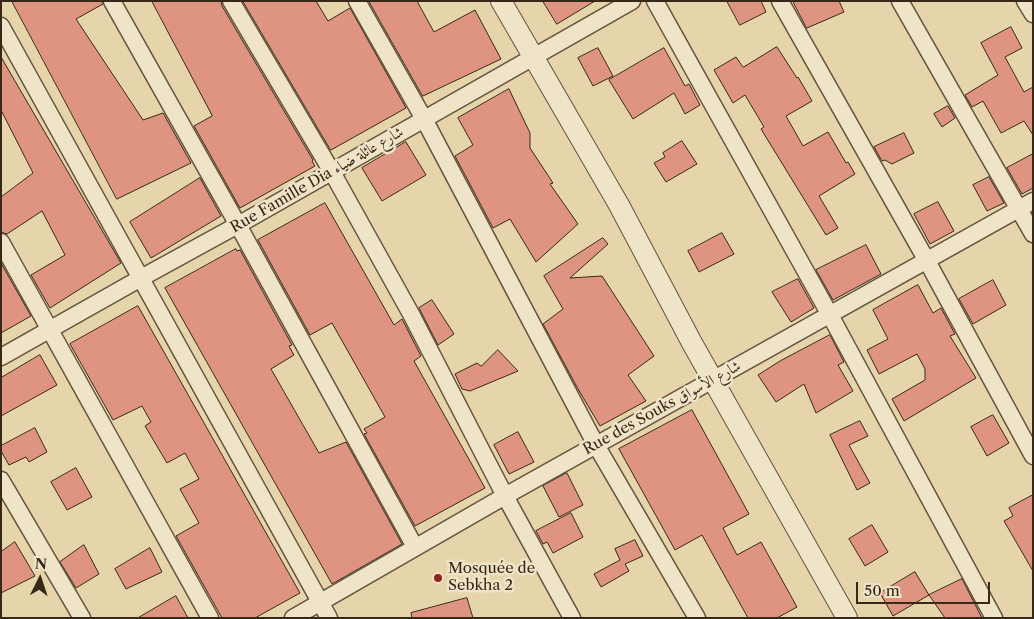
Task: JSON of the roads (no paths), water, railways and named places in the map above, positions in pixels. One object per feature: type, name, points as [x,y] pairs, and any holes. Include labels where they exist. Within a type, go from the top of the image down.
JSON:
[{"type":"street","points":[[112,1],[415,547]]},
{"type":"street","points":[[231,1],[332,172],[411,314],[504,496],[572,618]]},
{"type":"street","points":[[357,1],[424,119],[596,445],[697,618]]},
{"type":"street","points":[[501,1],[619,205],[692,343],[848,618]]},
{"type":"street","name":"Rue Famille Dia شارع عائلة ضياء","points":[[1,357],[332,172],[632,1]]},
{"type":"street","points":[[655,1],[830,315],[994,618]]},
{"type":"street","points":[[780,1],[1033,456]]},
{"type":"street","points":[[900,1],[1026,205],[1033,234]]},
{"type":"street","points":[[1025,1],[1033,14]]},
{"type":"street","points":[[1,26],[329,618]]},
{"type":"street","name":"Rue des Souks شارع الأسواق","points":[[293,618],[504,496],[1026,205]]},
{"type":"street","points":[[1,242],[210,618]]},
{"type":"street","points":[[1,480],[82,618]]},
{"type":"place","name":"Mosquée de Sebkha 2","points":[[438,578]]}]
